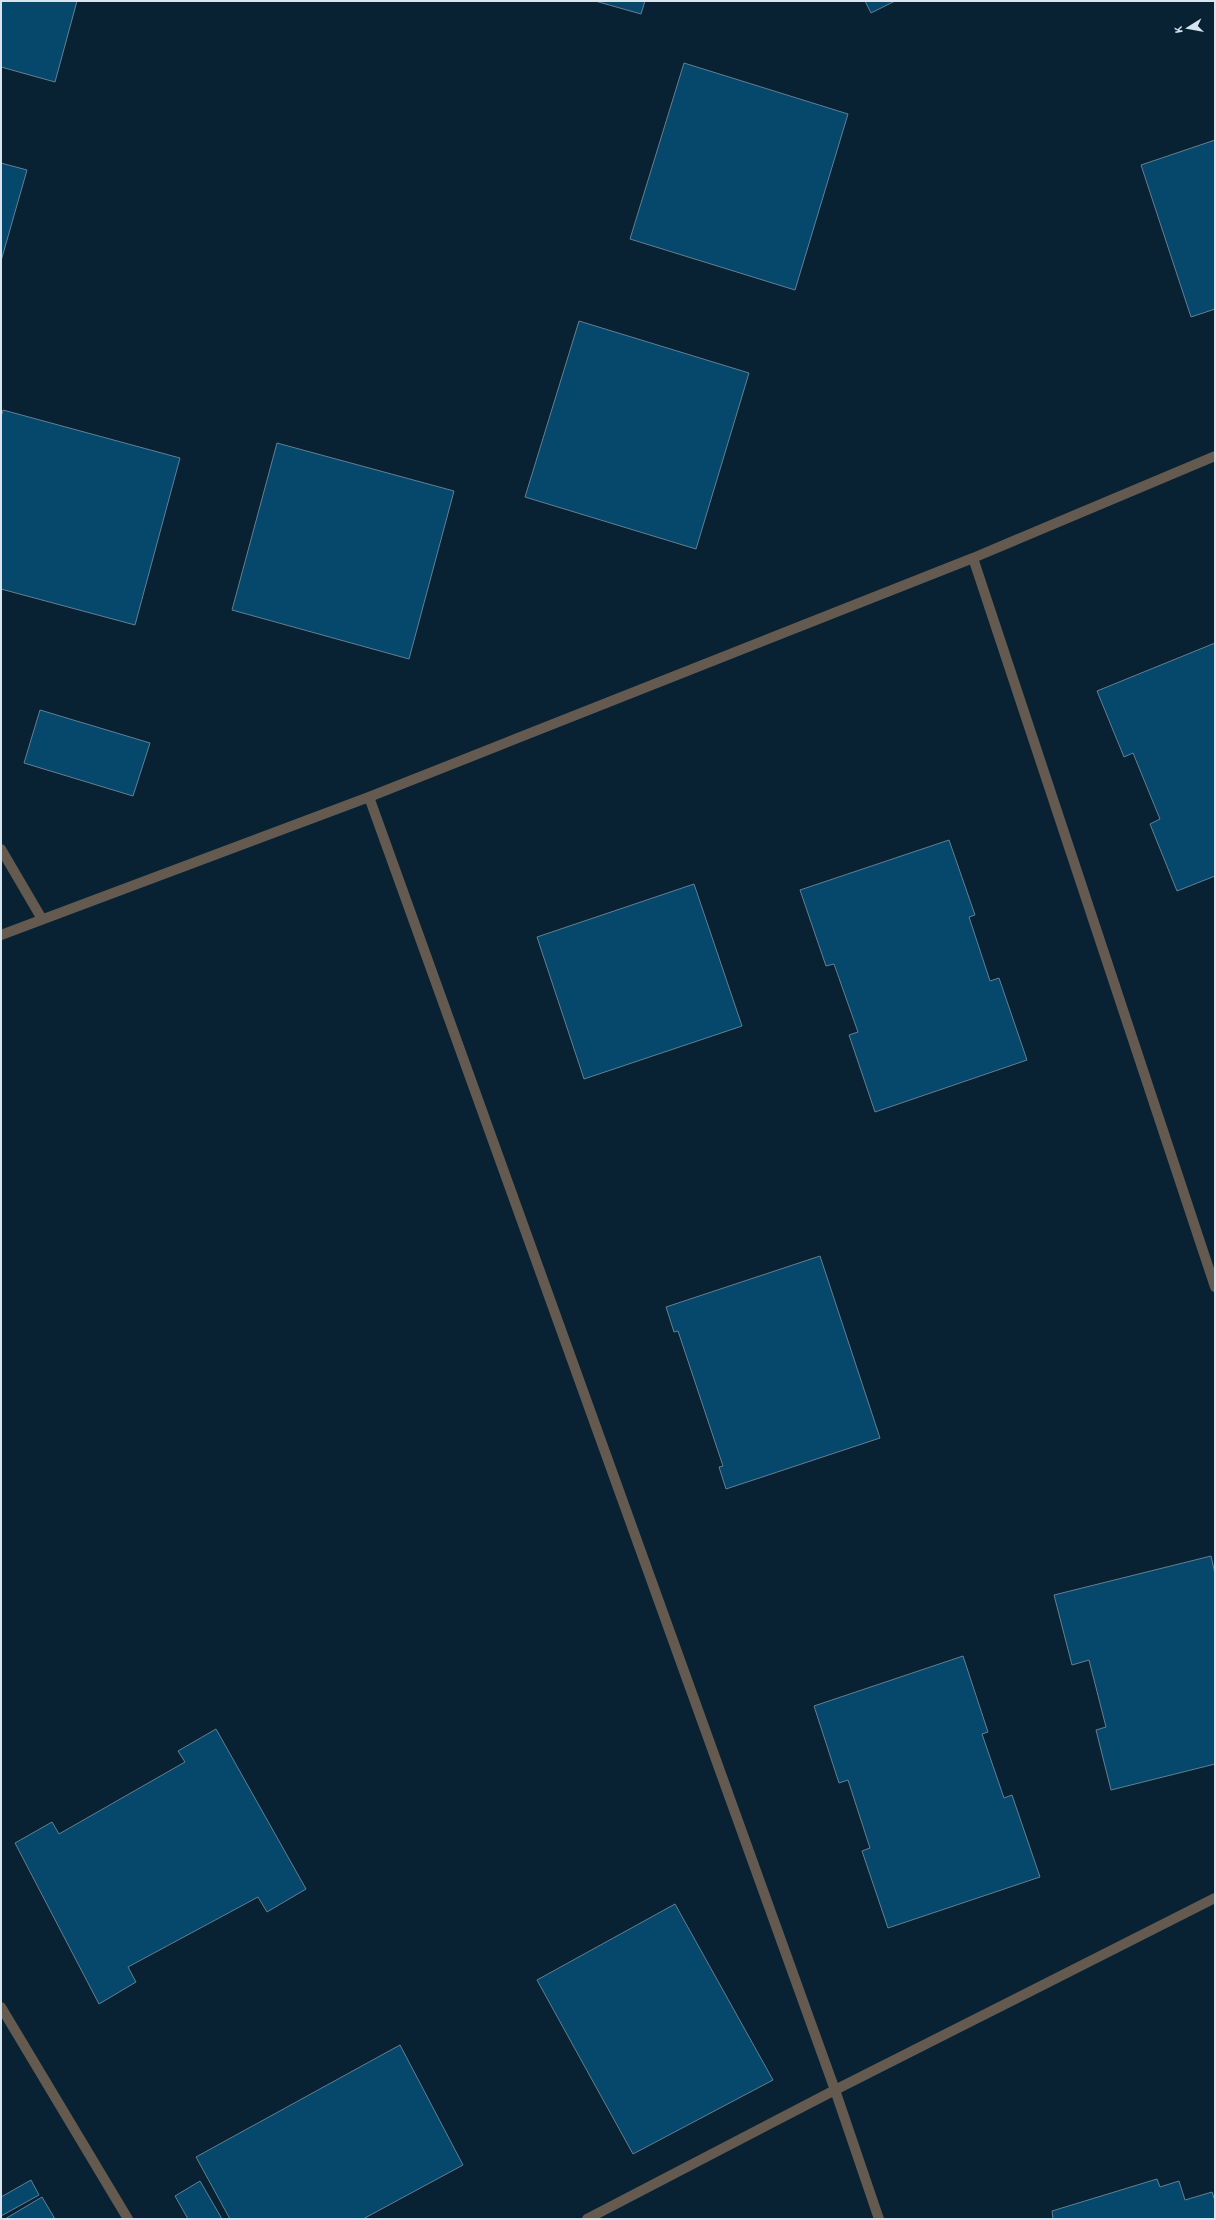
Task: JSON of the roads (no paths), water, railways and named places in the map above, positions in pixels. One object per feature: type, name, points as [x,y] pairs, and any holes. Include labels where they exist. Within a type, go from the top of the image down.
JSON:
[{"type":"street","points":[[1,935],[369,797],[973,558],[1215,456]]},
{"type":"street","points":[[973,558],[1215,1287]]},
{"type":"street","points":[[369,797],[835,2090],[879,2219]]},
{"type":"street","points":[[1,849],[42,919]]},
{"type":"street","points":[[587,2219],[835,2090],[1215,1898]]},
{"type":"street","points":[[1,2007],[128,2219]]}]
